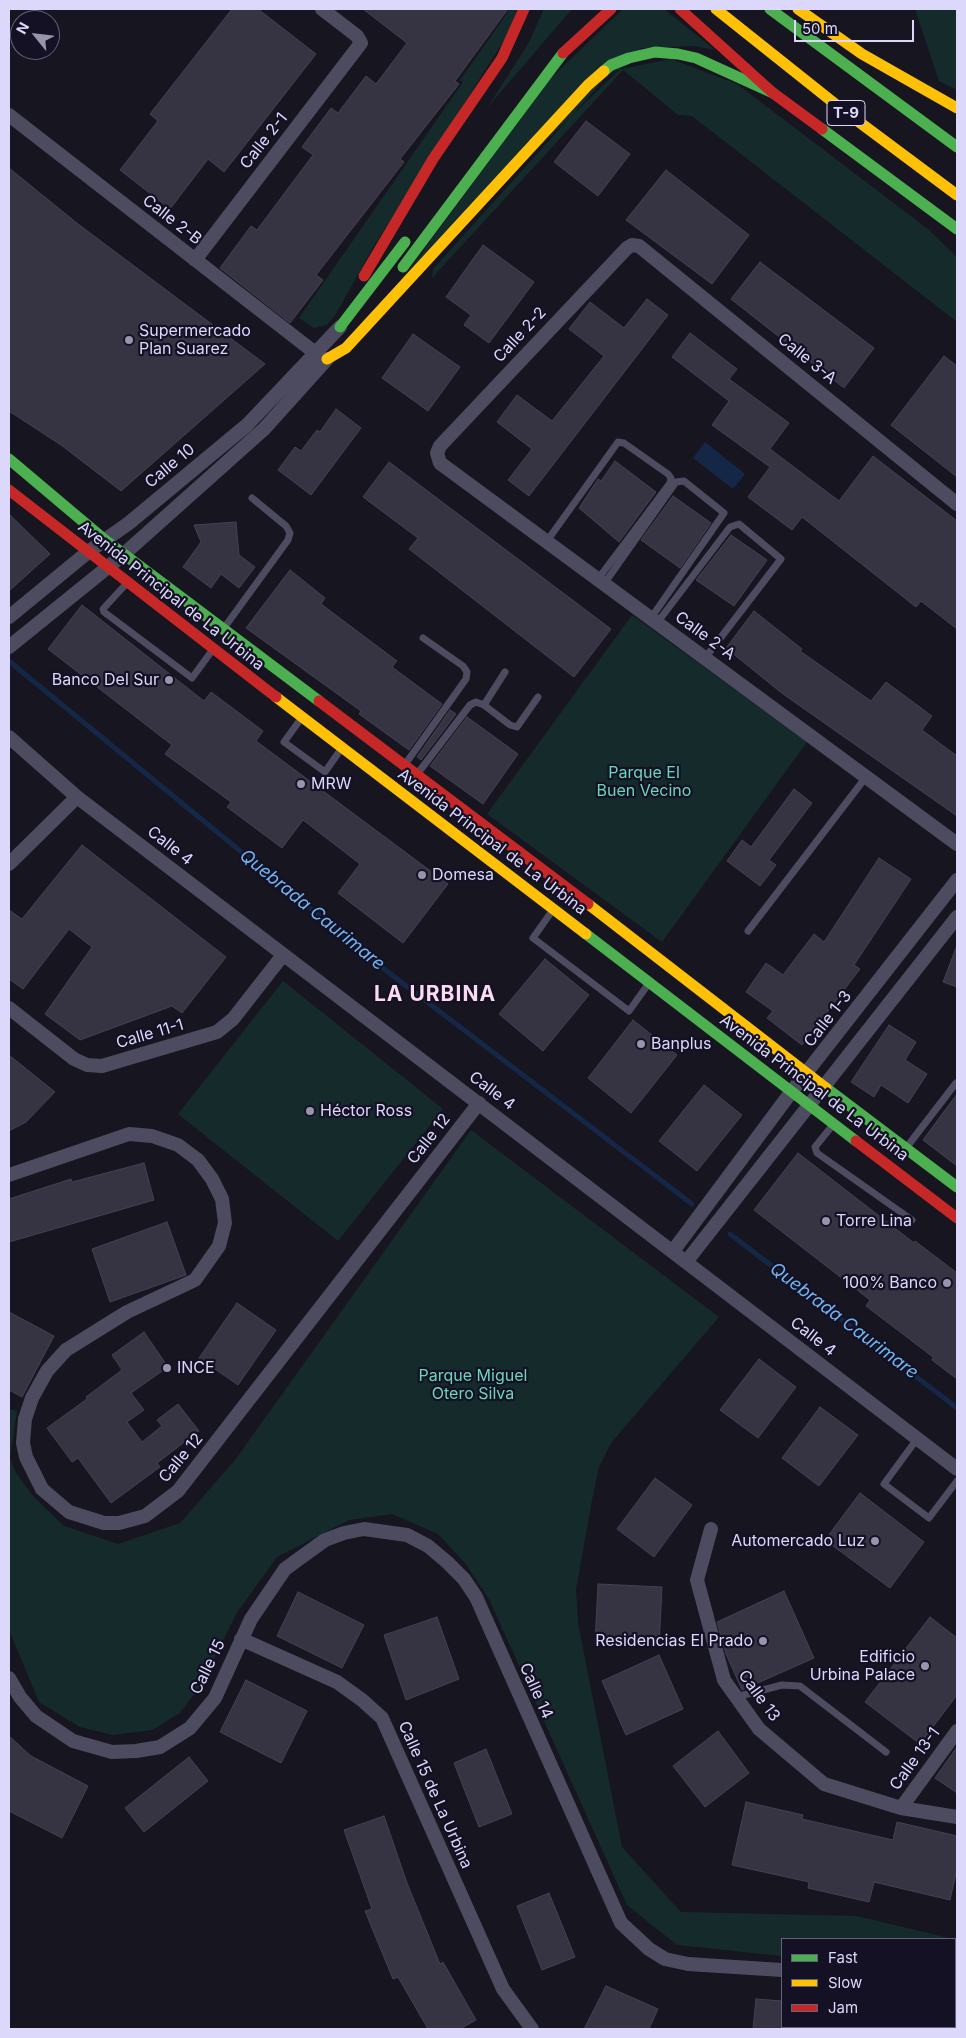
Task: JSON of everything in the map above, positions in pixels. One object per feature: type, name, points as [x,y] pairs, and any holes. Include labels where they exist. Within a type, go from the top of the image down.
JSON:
[{"type":"main road","points":[[340,327],[354,294],[390,227],[433,159],[502,58],[524,9]]},
{"type":"main road","points":[[327,359],[382,294],[562,54],[611,9]]},
{"type":"main road","points":[[680,9],[773,93],[957,229]]},
{"type":"main road","name":"T-9","points":[[716,9],[839,107],[957,195]]},
{"type":"main road","name":"T-9","points":[[770,9],[957,147]]},
{"type":"main road","points":[[798,9],[862,54],[957,108]]},
{"type":"main road","points":[[327,359],[346,348],[588,85],[611,65],[629,58],[655,52],[678,54],[696,58],[773,93]]},
{"type":"main road","points":[[340,327],[374,285],[413,231]]},
{"type":"main road","name":"Avenida Principal de La Urbina","points":[[9,459],[105,540],[652,952],[957,1187]]},
{"type":"main road","name":"Avenida Principal de La Urbina","points":[[9,490],[107,568],[957,1218]]},
{"type":"street","name":"Calle 2-1","points":[[195,260],[361,43],[357,36],[322,9]]},
{"type":"street","name":"Calle 2-B","points":[[9,115],[314,352]]},
{"type":"street","name":"Calle 2-2","points":[[437,453],[440,446],[620,255],[632,245]]},
{"type":"street","name":"Calle 3-A","points":[[632,245],[639,246],[957,504]]},
{"type":"street","name":"Calle 10","points":[[9,617],[247,425],[314,352],[340,327]]},
{"type":"street","points":[[9,647],[124,554],[264,429],[327,359]]},
{"type":"street","name":"Calle 2-A","points":[[437,453],[440,463],[957,844]]},
{"type":"street","name":"Calle 4","points":[[9,736],[77,797],[957,1469]]},
{"type":"street","points":[[9,864],[77,797]]},
{"type":"street","name":"Calle 1-3","points":[[673,1251],[792,1091],[957,880]]},
{"type":"street","points":[[686,1262],[823,1085],[957,917]]},
{"type":"street","name":"Calle 11-1","points":[[9,1008],[74,1059],[87,1065],[102,1066],[217,1032],[233,1019],[283,955]]},
{"type":"street","name":"Calle 12","points":[[9,1176],[129,1134],[152,1136],[178,1145],[198,1160],[212,1179],[222,1200],[224,1223],[219,1246],[195,1280],[127,1312],[66,1350],[47,1371],[32,1398],[25,1419],[23,1443],[26,1458],[42,1489],[69,1512],[104,1523],[119,1522],[145,1516],[178,1491],[479,1103]]},
{"type":"street","name":"Calle 13","points":[[711,1529],[697,1580],[724,1680],[759,1729],[824,1784],[901,1808],[957,1817]]},
{"type":"street","name":"Calle 14","points":[[241,1639],[262,1600],[285,1569],[325,1540],[344,1533],[371,1530],[407,1534],[428,1546],[458,1573],[476,1597],[621,1923],[649,1949],[665,1959],[688,1964],[781,1970]]},
{"type":"street","name":"Calle 15","points":[[9,1678],[20,1697],[36,1716],[73,1741],[112,1752],[160,1747],[181,1735],[200,1718],[215,1698],[241,1639]]},
{"type":"street","name":"Calle 15 de La Urbina","points":[[241,1639],[337,1682],[362,1700],[382,1718],[503,1989],[532,2029]]},
{"type":"street","name":"Calle 13-1","points":[[901,1808],[957,1731]]},
{"type":"lane","points":[[547,541],[618,442],[624,443],[668,474],[671,478],[670,483],[601,582]]},
{"type":"lane","points":[[601,582],[676,482],[684,481],[724,513],[654,621]]},
{"type":"lane","points":[[223,629],[288,540],[290,533],[286,526],[252,498]]},
{"type":"lane","points":[[654,621],[730,527],[739,524],[781,559],[705,658]]},
{"type":"lane","points":[[127,583],[103,609],[104,612],[192,678],[213,649]]},
{"type":"lane","points":[[404,766],[466,679],[467,672],[463,666],[423,638]]},
{"type":"lane","points":[[484,705],[505,672]]},
{"type":"lane","points":[[416,776],[470,705],[476,702],[484,705],[510,725],[517,727],[538,698]]},
{"type":"lane","points":[[302,717],[284,742],[324,772],[342,748]]},
{"type":"lane","points":[[748,931],[866,777]]},
{"type":"lane","points":[[553,909],[533,938],[629,1011],[649,982]]},
{"type":"lane","points":[[906,1148],[956,1083],[957,1085]]},
{"type":"lane","points":[[834,1123],[815,1147],[817,1153],[912,1220]]},
{"type":"lane","points":[[917,1439],[884,1484],[929,1518],[957,1481]]},
{"type":"lane","points":[[736,1697],[782,1684],[800,1686],[886,1752]]},
{"type":"green space","points":[[510,9],[517,9],[508,34],[372,249],[336,314],[327,325],[314,328],[299,318],[463,82],[460,80]]},
{"type":"green space","points":[[544,9],[572,9],[487,108],[528,44]]},
{"type":"green space","points":[[623,9],[664,9],[715,50],[694,46],[642,48],[403,278],[551,78]]},
{"type":"green space","points":[[915,9],[957,9],[957,90],[939,81]]},
{"type":"green space","points":[[671,59],[737,84],[928,229],[957,257],[957,322],[692,116],[678,115],[623,70],[432,278],[433,269],[612,71]]},
{"type":"green space","name":"Parque El Buen Vecino","points":[[632,615],[807,742],[662,942],[487,814]]},
{"type":"green space","name":"Héctor Ross","points":[[283,981],[443,1109],[338,1241],[178,1114]]},
{"type":"green space","name":"Parque Miguel Otero Silva","points":[[471,1130],[719,1317],[611,1443],[599,1467],[592,1500],[576,1589],[578,1623],[622,1847],[681,1912],[857,1916],[949,1938],[781,1938],[781,1956],[677,1945],[627,1905],[489,1599],[465,1563],[438,1534],[392,1514],[349,1520],[277,1557],[236,1614],[202,1684],[180,1713],[152,1730],[113,1735],[80,1727],[39,1702],[9,1630],[9,1409],[17,1411],[10,1458],[16,1473],[33,1496],[64,1526],[118,1544],[180,1523],[235,1460]]},
{"type":"water","points":[[705,442],[745,474],[733,489],[693,458]]},
{"type":"building","points":[[232,9],[258,9],[316,54],[224,172],[208,159],[170,209],[120,170],[158,121],[150,114]]},
{"type":"building","points":[[363,9],[508,9],[455,81],[459,84],[400,159],[404,162],[316,275],[323,280],[290,323],[220,268],[251,226],[257,230],[313,155],[302,147],[331,108],[338,113],[366,76],[376,84],[407,43]]},
{"type":"building","points":[[586,121],[630,154],[598,196],[554,162]]},
{"type":"building","name":"Supermercado Plan Suarez","points":[[9,168],[78,224],[265,364],[121,491],[61,445],[9,411]]},
{"type":"building","points":[[666,170],[749,235],[712,284],[626,220]]},
{"type":"building","points":[[483,245],[534,282],[489,343],[464,325],[471,315],[446,297]]},
{"type":"building","points":[[760,262],[874,348],[844,388],[731,299]]},
{"type":"building","points":[[647,299],[668,315],[529,496],[508,480],[532,449],[497,422],[517,395],[552,421],[604,356],[569,329],[590,302],[624,328]]},
{"type":"building","points":[[690,333],[737,369],[729,379],[789,423],[770,449],[839,501],[873,456],[957,521],[957,629],[921,601],[916,607],[802,517],[792,530],[748,497],[770,467],[712,425],[729,401],[672,357]]},
{"type":"building","points":[[413,334],[460,367],[428,411],[382,378]]},
{"type":"building","points":[[944,356],[957,366],[957,477],[891,425]]},
{"type":"building","points":[[336,409],[361,428],[311,495],[278,470],[295,447],[301,451],[317,430],[320,432]]},
{"type":"building","points":[[615,461],[656,492],[619,542],[579,508],[598,479],[601,481]]},
{"type":"building","points":[[389,462],[611,629],[574,677],[409,549],[418,538],[363,497]]},
{"type":"building","points":[[673,496],[711,523],[680,568],[641,540]]},
{"type":"building","points":[[9,514],[50,554],[9,591]]},
{"type":"building","points":[[236,522],[239,555],[255,567],[239,588],[221,574],[211,588],[183,567],[201,542],[194,525]]},
{"type":"building","points":[[731,535],[767,560],[734,606],[696,580]]},
{"type":"building","points":[[290,570],[325,598],[321,604],[397,661],[392,667],[442,704],[409,750],[359,714],[361,711],[246,628]]},
{"type":"building","points":[[82,605],[204,701],[211,692],[263,731],[256,741],[448,884],[403,943],[338,893],[360,864],[303,820],[282,848],[227,807],[231,802],[165,754],[172,745],[48,649]]},
{"type":"building","points":[[754,611],[802,649],[800,651],[871,701],[886,682],[932,716],[922,730],[957,756],[957,816],[783,694],[726,648]]},
{"type":"building","points":[[450,710],[456,714],[421,760],[417,757]]},
{"type":"building","points":[[467,717],[518,754],[483,804],[430,766]]},
{"type":"building","points":[[794,789],[812,803],[769,860],[776,865],[760,886],[727,861],[742,840],[751,847]]},
{"type":"building","points":[[82,845],[226,957],[182,1013],[172,1006],[80,1040],[45,1014],[92,947],[69,929],[23,989],[9,979],[9,910],[22,919]]},
{"type":"building","points":[[879,858],[911,879],[854,965],[860,969],[802,1045],[767,1018],[773,1011],[746,992],[766,963],[783,975],[814,934],[824,942]]},
{"type":"building","points":[[957,948],[957,987],[943,982]]},
{"type":"building","points":[[545,959],[589,995],[543,1051],[499,1014]]},
{"type":"building","points":[[633,1020],[677,1055],[631,1113],[588,1078]]},
{"type":"building","points":[[889,1025],[916,1042],[905,1060],[927,1074],[908,1103],[881,1085],[874,1097],[851,1082]]},
{"type":"building","points":[[9,1055],[55,1092],[26,1122],[9,1131]]},
{"type":"building","points":[[704,1085],[742,1115],[697,1171],[659,1141]]},
{"type":"building","points":[[957,1094],[957,1166],[923,1140]]},
{"type":"building","points":[[798,1153],[914,1243],[915,1241],[957,1273],[957,1379],[932,1360],[933,1357],[866,1306],[870,1300],[754,1210]]},
{"type":"building","points":[[144,1163],[154,1200],[9,1242],[9,1199],[71,1179],[72,1182]]},
{"type":"building","points":[[167,1222],[186,1275],[110,1302],[92,1249]]},
{"type":"building","points":[[237,1303],[276,1330],[238,1385],[199,1358]]},
{"type":"building","points":[[9,1312],[54,1336],[22,1397],[9,1390]]},
{"type":"building","points":[[144,1332],[168,1367],[131,1393],[144,1410],[127,1422],[142,1442],[162,1426],[157,1420],[178,1404],[199,1431],[157,1463],[160,1467],[111,1503],[78,1458],[72,1462],[47,1428],[87,1399],[86,1397],[122,1370],[112,1355]]},
{"type":"building","points":[[759,1359],[796,1387],[758,1438],[720,1410]]},
{"type":"building","points":[[820,1407],[858,1435],[819,1486],[782,1458]]},
{"type":"building","points":[[655,1478],[692,1505],[654,1557],[617,1529]]},
{"type":"building","name":"Automercado Luz","points":[[860,1493],[924,1542],[890,1588],[825,1540]]},
{"type":"building","points":[[598,1584],[662,1587],[659,1646],[595,1644]]},
{"type":"building","name":"Residencias El Prado","points":[[784,1591],[814,1658],[742,1690],[726,1654],[717,1622]]},
{"type":"building","points":[[298,1592],[364,1625],[342,1668],[277,1636]]},
{"type":"building","points":[[437,1617],[459,1679],[406,1700],[384,1635]]},
{"type":"building","name":"Edificio Urbina Palace","points":[[930,1617],[957,1638],[957,1695],[920,1744],[865,1702]]},
{"type":"building","points":[[659,1655],[683,1709],[626,1735],[602,1681]]},
{"type":"building","points":[[246,1680],[307,1711],[281,1763],[220,1732]]},
{"type":"building","points":[[718,1731],[749,1773],[705,1807],[673,1766]]},
{"type":"building","points":[[9,1736],[31,1756],[88,1786],[62,1838],[9,1811]]},
{"type":"building","points":[[957,1747],[957,1793],[935,1778]]},
{"type":"building","points":[[486,1749],[512,1814],[479,1827],[454,1763]]},
{"type":"building","points":[[189,1757],[208,1781],[144,1832],[125,1808]]},
{"type":"building","points":[[746,1802],[803,1815],[802,1819],[893,1840],[897,1822],[957,1836],[957,1869],[950,1900],[874,1882],[869,1902],[808,1888],[809,1882],[732,1865]]},
{"type":"building","points":[[384,1816],[407,1883],[440,1964],[443,1962],[476,2020],[460,2029],[428,2029],[398,1977],[393,1979],[365,1911],[372,1909],[344,1830]]},
{"type":"building","points":[[549,1893],[575,1957],[542,1970],[517,1906]]},
{"type":"building","points":[[606,1986],[658,2009],[649,2029],[584,2029]]},
{"type":"building","points":[[756,1999],[781,2001],[782,2029],[753,2029]]},
{"type":"waterway","name":"Quebrada Caurimare","points":[[10,662],[384,969],[692,1204]]},
{"type":"waterway","name":"Quebrada Caurimare","points":[[730,1234],[957,1408]]},
{"type":"traffic: fast","points":[[770,9],[957,147]]},
{"type":"traffic: fast","points":[[604,71],[611,65],[629,58],[655,52],[678,54],[696,58],[773,93]]},
{"type":"traffic: fast","points":[[403,267],[563,53]]},
{"type":"traffic: fast","points":[[822,129],[957,229]]},
{"type":"traffic: fast","points":[[340,327],[405,242]]},
{"type":"traffic: fast","points":[[9,459],[105,540],[319,701]]},
{"type":"traffic: fast","points":[[586,934],[856,1141]]},
{"type":"traffic: fast","points":[[826,1088],[957,1187]]},
{"type":"traffic: slow","points":[[716,9],[839,107],[957,195]]},
{"type":"traffic: slow","points":[[798,9],[862,54],[957,108]]},
{"type":"traffic: slow","points":[[327,359],[346,348],[588,85],[604,71]]},
{"type":"traffic: slow","points":[[276,697],[586,934]]},
{"type":"traffic: slow","points":[[588,904],[826,1088]]},
{"type":"traffic: jam","points":[[364,276],[433,159],[502,58],[524,9]]},
{"type":"traffic: jam","points":[[563,53],[611,9]]},
{"type":"traffic: jam","points":[[680,9],[773,93],[822,129]]},
{"type":"traffic: jam","points":[[9,490],[276,697]]},
{"type":"traffic: jam","points":[[319,701],[588,904]]},
{"type":"traffic: jam","points":[[856,1141],[957,1218]]},
{"type":"place","name":"Supermercado Plan Suarez","points":[[129,340]]},
{"type":"place","name":"Banco Del Sur","points":[[169,680]]},
{"type":"place","name":"MRW","points":[[301,784]]},
{"type":"place","name":"Domesa","points":[[422,875]]},
{"type":"place","name":"Banplus","points":[[641,1044]]},
{"type":"place","name":"Héctor Ross","points":[[310,1111]]},
{"type":"place","name":"Torre Lina","points":[[826,1221]]},
{"type":"place","name":"100% Banco","points":[[947,1283]]},
{"type":"place","name":"INCE","points":[[167,1368]]},
{"type":"place","name":"Automercado Luz","points":[[875,1541]]},
{"type":"place","name":"Residencias El Prado","points":[[763,1641]]},
{"type":"place","name":"Edificio Urbina Palace","points":[[925,1666]]},
{"type":"district","name":"LA URBINA","points":[[435,995]]}]
